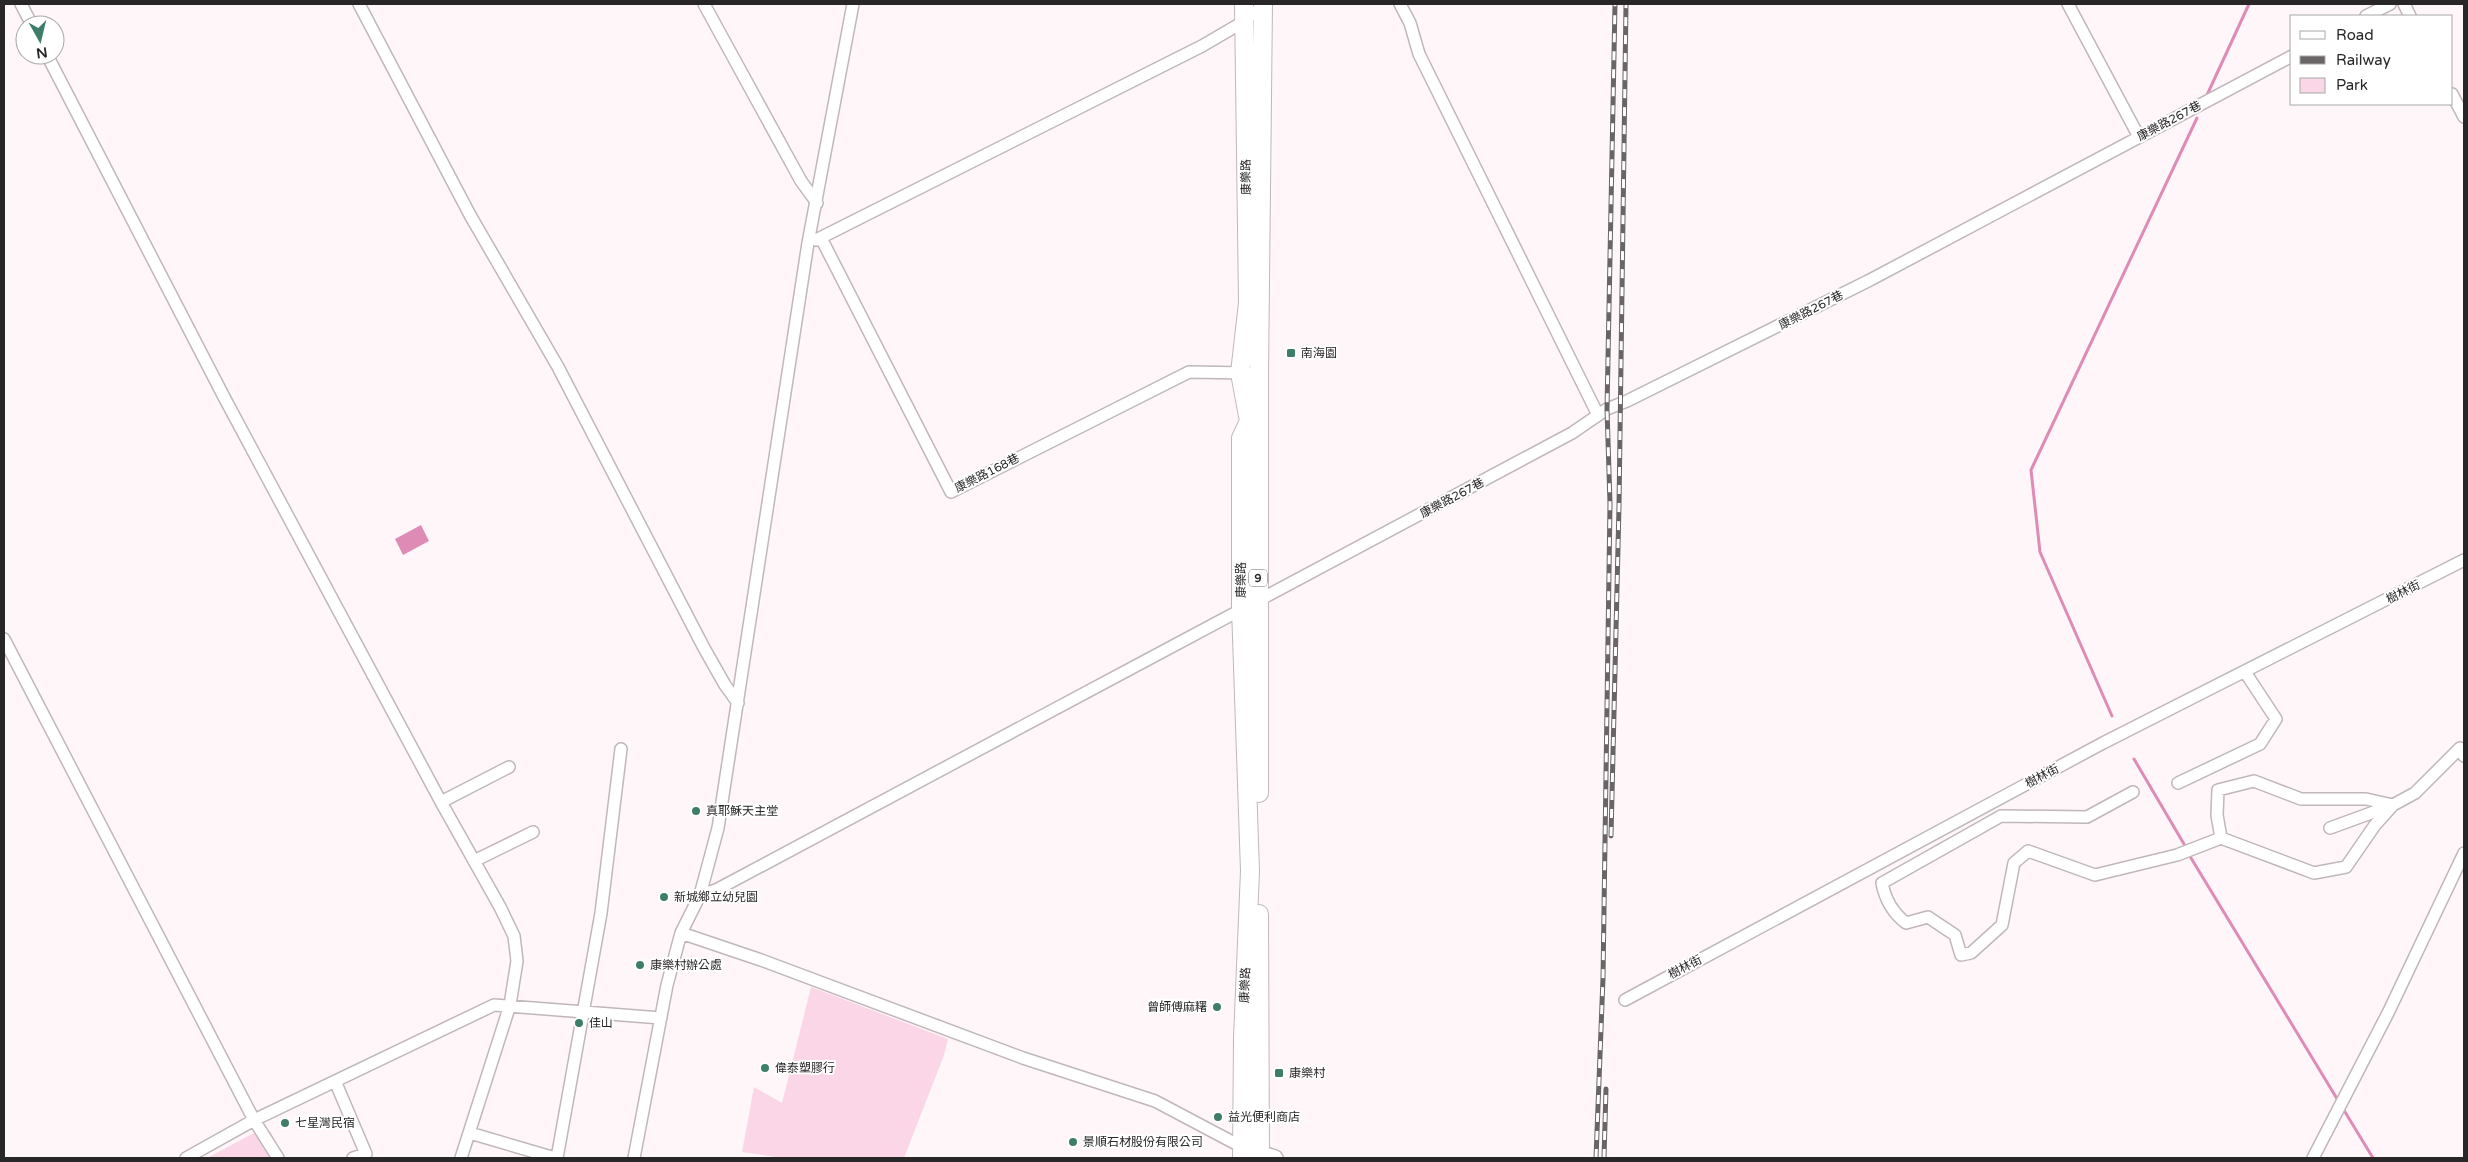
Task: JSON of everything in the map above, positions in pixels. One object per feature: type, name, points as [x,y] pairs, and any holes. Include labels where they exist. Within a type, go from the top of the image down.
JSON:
[{"type":"main road","name":"康樂路","points":[[1242,1152],[1243,1038],[1250,872],[1241,608],[1242,438],[1248,421],[1240,373],[1248,303],[1244,4]]},
{"type":"main road","name":"康樂路","points":[[1264,4],[1258,601],[1265,1156]]},
{"type":"street","points":[[359,4],[470,214],[558,367],[704,648],[725,686],[738,703]]},
{"type":"street","points":[[704,4],[801,181],[817,203]]},
{"type":"street","points":[[634,1158],[661,1018],[681,933],[700,895],[718,828],[808,243],[853,4]]},
{"type":"street","points":[[808,243],[1202,46],[1244,22],[1264,4]]},
{"type":"street","points":[[1400,4],[1410,23],[1419,54],[1598,415]]},
{"type":"street","points":[[2068,4],[2139,137]]},
{"type":"street","points":[[2368,15],[2390,4]]},
{"type":"street","name":"康樂路267巷","points":[[700,895],[725,885],[1241,608],[1330,564],[1572,433],[1598,415],[1870,280],[2290,57]]},
{"type":"street","points":[[52,65],[224,397],[514,936],[517,961],[510,1005],[461,1158]]},
{"type":"street","points":[[2453,96],[2464,117]]},
{"type":"street","name":"康樂路168巷","points":[[821,238],[951,492],[1189,372],[1259,374]]},
{"type":"street","name":"樹林街","points":[[1625,1000],[2102,744],[2464,560]]},
{"type":"street","points":[[4,639],[254,1120],[278,1158]]},
{"type":"street","points":[[2178,783],[2260,744],[2276,719],[2245,672]]},
{"type":"street","points":[[2330,828],[2393,805],[2415,793],[2460,748],[2464,756]]},
{"type":"street","points":[[470,1133],[556,1158],[601,913],[621,749]]},
{"type":"street","points":[[441,802],[508,767]]},
{"type":"street","points":[[2222,838],[2217,815],[2218,790],[2254,781],[2301,799],[2366,799],[2393,805]]},
{"type":"street","points":[[2133,792],[2087,817],[2001,816],[1882,883],[1884,891],[1896,916],[1906,923],[1928,917],[1955,935],[1961,955],[1971,953],[2002,925],[2014,863],[2028,851],[2095,875],[2177,855],[2222,838],[2314,873],[2346,867],[2375,825],[2393,805]]},
{"type":"street","points":[[474,861],[533,832]]},
{"type":"street","points":[[2313,1158],[2384,1021],[2464,853]]},
{"type":"street","points":[[681,933],[761,960],[976,1041],[1155,1101],[1242,1152],[1265,1156]]},
{"type":"street","points":[[186,1158],[254,1120],[474,1012],[494,1004],[661,1018]]},
{"type":"street","points":[[335,1081],[366,1154],[353,1158]]},
{"type":"green space","points":[[811,987],[948,1039],[944,1055],[904,1158],[783,1158],[742,1152],[754,1087],[782,1103]]},
{"type":"green space","points":[[258,1131],[270,1131],[284,1158],[207,1158]]},
{"type":"shaded area","points":[[421,525],[429,541],[403,555],[395,539]]},
{"type":"waterway","points":[[2207,95],[2249,4]]},
{"type":"waterway","points":[[2112,716],[2040,552],[2031,470],[2197,118]]},
{"type":"waterway","points":[[2134,759],[2184,844]]},
{"type":"waterway","points":[[2191,858],[2339,1102]]},
{"type":"waterway","points":[[2342,1107],[2373,1158]]},
{"type":"railway","points":[[1596,1158],[1603,978],[1610,504],[1607,409],[1615,4]]},
{"type":"railway","points":[[1611,836],[1619,506],[1626,4]]},
{"type":"railway","points":[[1604,1158],[1606,1089]]},
{"type":"place","name":"南海園","points":[[1291,353]]},
{"type":"place","name":"真耶穌天主堂","points":[[696,811]]},
{"type":"place","name":"新城鄉立幼兒園","points":[[664,897]]},
{"type":"place","name":"康樂村辦公處","points":[[640,965]]},
{"type":"place","name":"曾師傅麻糬","points":[[1217,1007]]},
{"type":"place","name":"佳山","points":[[579,1023]]},
{"type":"place","name":"偉泰塑膠行","points":[[765,1068]]},
{"type":"place","name":"康樂村","points":[[1279,1073]]},
{"type":"place","name":"益光便利商店","points":[[1218,1117]]},
{"type":"place","name":"七星灣民宿","points":[[285,1123]]},
{"type":"place","name":"景順石材股份有限公司","points":[[1073,1142]]}]
